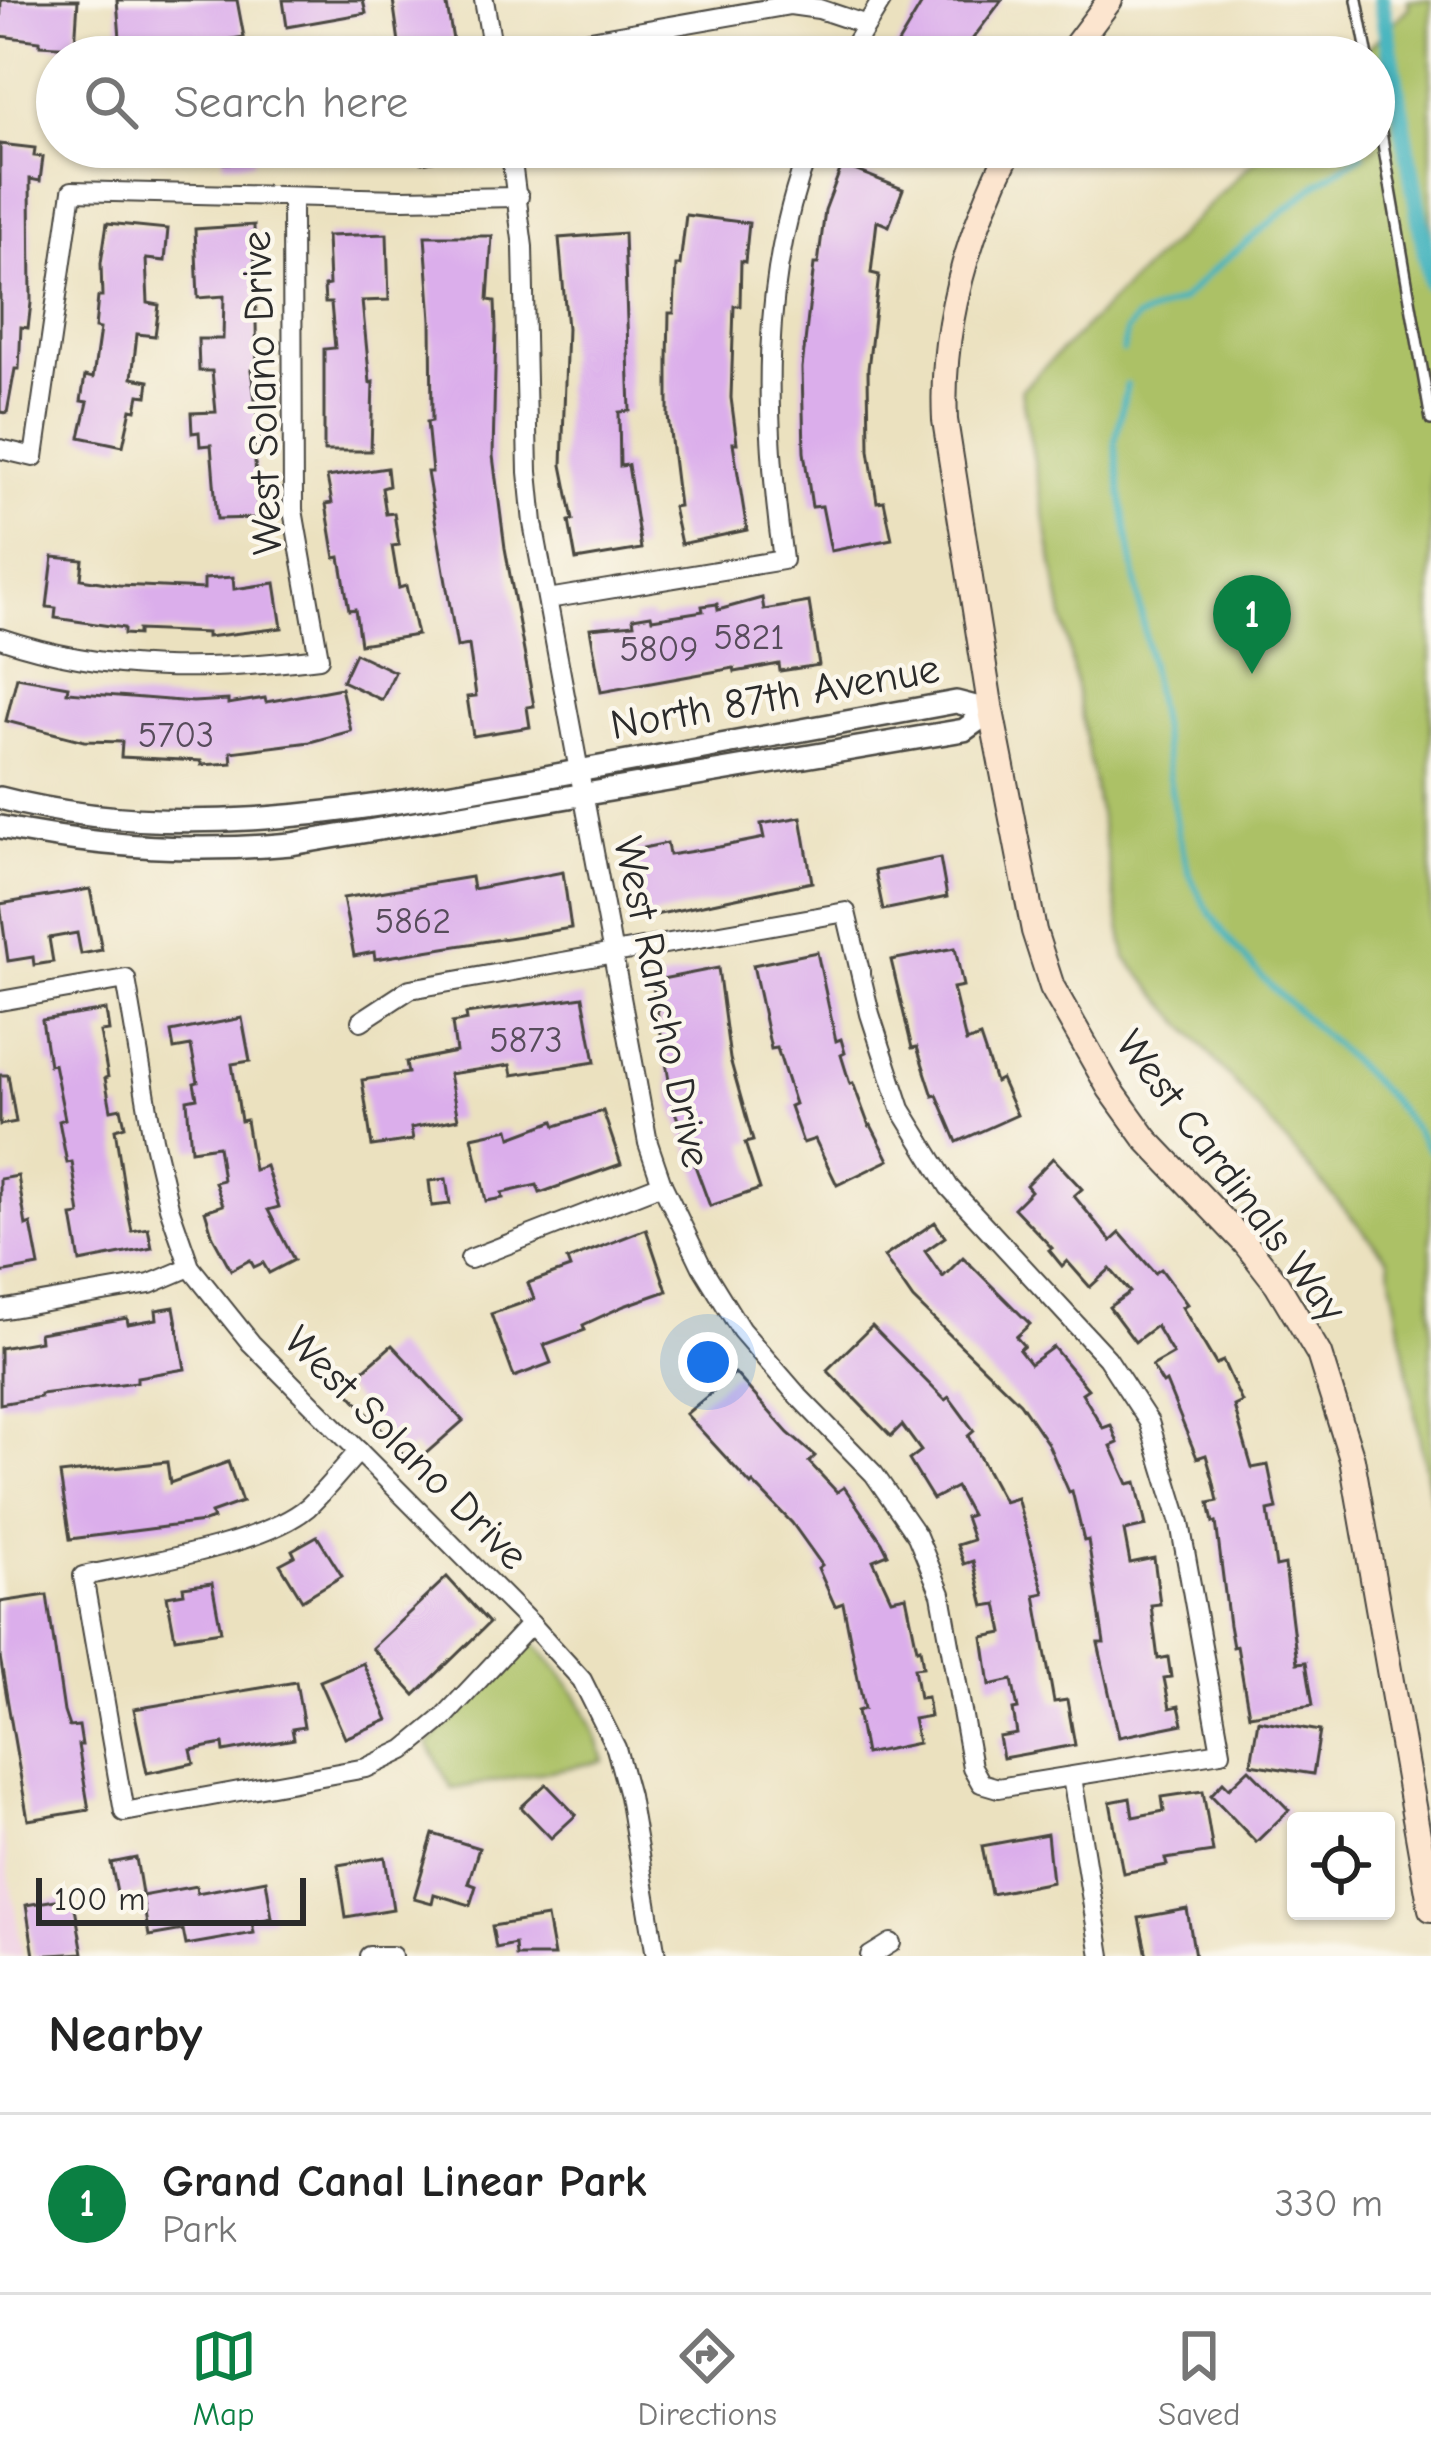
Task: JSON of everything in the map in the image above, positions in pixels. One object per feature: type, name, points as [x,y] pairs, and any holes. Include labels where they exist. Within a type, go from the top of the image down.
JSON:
[{"type":"main road","points":[[1083,36],[1111,0]]},
{"type":"main road","name":"West Cardinals Way","points":[[1001,168],[963,267],[943,372],[945,420],[992,711],[1034,931],[1061,1006],[1100,1073],[1146,1139],[1245,1243],[1319,1354],[1352,1459],[1431,1909]]},
{"type":"street","points":[[484,0],[490,36]]},
{"type":"street","points":[[858,36],[882,0]]},
{"type":"street","points":[[614,36],[790,5],[819,9],[864,25]]},
{"type":"street","name":"West Rancho Drive","points":[[514,168],[519,197],[527,472],[611,955],[648,1143],[662,1184],[702,1267],[741,1330],[874,1474],[917,1536],[940,1594],[972,1767],[981,1783],[998,1788],[1072,1777]]},
{"type":"street","points":[[548,598],[783,560],[771,471],[770,351],[776,272],[803,168]]},
{"type":"street","points":[[0,449],[34,457],[72,191],[519,197]]},
{"type":"street","name":"West Solano Drive","points":[[0,638],[132,668],[231,669],[319,658],[293,511],[292,197]]},
{"type":"street","name":"North 87th Avenue","points":[[0,798],[119,819],[219,824],[284,820],[956,701],[992,711]]},
{"type":"street","name":"North 87th Avenue","points":[[0,827],[129,847],[234,849],[354,836],[964,730],[992,711]]},
{"type":"street","points":[[361,1021],[410,989],[846,912],[870,1014],[901,1109],[950,1187],[1106,1358],[1149,1422],[1180,1523],[1221,1752],[1072,1777],[1101,1956]]},
{"type":"street","name":"West Solano Drive","points":[[0,1001],[126,979],[153,1139],[190,1267],[250,1343],[582,1680],[613,1738],[656,1956]]},
{"type":"street","points":[[470,1259],[662,1184]]},
{"type":"street","points":[[0,1310],[150,1284],[190,1267]]},
{"type":"street","points":[[359,1451],[305,1510],[245,1538],[83,1576],[124,1812],[366,1768],[404,1750],[443,1718],[531,1624]]},
{"type":"street","points":[[870,1956],[892,1943]]},
{"type":"lane","points":[[1358,2],[1364,36]]},
{"type":"lane","points":[[1388,168],[1431,420]]},
{"type":"shaded area","points":[[0,1821],[23,1956],[0,1956]]},
{"type":"green space","points":[[1408,0],[1431,0],[1431,1502],[1388,1259],[1126,958],[1021,390],[1247,168],[1395,168],[1395,36],[1380,36],[1409,7]]},
{"type":"green space","points":[[532,1641],[577,1696],[604,1761],[452,1789],[428,1744]]},
{"type":"building","points":[[1,0],[78,0],[76,36],[36,36],[36,40],[0,36]]},
{"type":"building","points":[[117,0],[237,0],[244,36],[120,36]]},
{"type":"building","points":[[283,0],[363,0],[366,13],[287,27]]},
{"type":"building","points":[[393,0],[446,0],[452,36],[398,36]]},
{"type":"building","points":[[924,0],[1002,0],[975,36],[903,36]]},
{"type":"building","points":[[0,144],[35,148],[36,168],[42,168],[40,181],[30,179],[28,328],[21,327],[19,369],[15,369],[7,413],[0,412]]},
{"type":"building","points":[[841,168],[903,189],[889,226],[877,221],[871,273],[879,275],[868,369],[869,450],[877,502],[884,501],[892,539],[831,551],[822,506],[812,507],[804,452],[802,368],[825,210]]},
{"type":"building","points":[[686,215],[749,223],[745,262],[741,261],[740,306],[734,306],[731,398],[747,530],[681,544],[673,507],[679,506],[668,416],[668,359],[669,313],[674,313],[676,265],[680,265]]},
{"type":"building","points":[[107,223],[168,229],[165,261],[146,259],[148,303],[159,305],[155,336],[137,334],[132,378],[149,381],[147,396],[139,395],[136,410],[131,409],[123,446],[80,437],[88,402],[81,401],[85,376],[93,378],[100,329],[95,328]]},
{"type":"building","points":[[254,225],[257,370],[251,370],[261,443],[254,443],[258,518],[217,519],[211,445],[200,446],[199,432],[192,433],[191,413],[216,412],[212,371],[199,371],[198,339],[223,339],[224,296],[198,298],[195,229]]},
{"type":"building","points":[[624,233],[630,411],[619,412],[620,466],[628,465],[641,549],[576,560],[562,465],[567,328],[559,238]]},
{"type":"building","points":[[387,234],[389,300],[362,301],[373,382],[371,451],[324,451],[324,349],[335,348],[331,303],[325,303],[327,236]]},
{"type":"building","points":[[425,236],[492,236],[488,300],[495,301],[496,328],[493,456],[534,706],[527,707],[530,727],[473,736],[467,697],[476,696],[469,645],[457,647],[427,472],[432,472],[427,422],[432,421]]},
{"type":"building","points":[[387,468],[389,486],[382,488],[386,514],[394,513],[399,545],[392,546],[399,588],[406,586],[417,635],[360,644],[340,557],[335,558],[326,504],[332,503],[327,477]]},
{"type":"building","points":[[53,557],[83,560],[81,579],[119,585],[204,589],[204,579],[233,577],[234,589],[275,583],[282,628],[207,637],[207,633],[138,630],[138,635],[124,634],[124,628],[55,618],[56,608],[47,607]]},
{"type":"building","points":[[762,598],[764,610],[809,602],[819,665],[780,671],[779,664],[735,672],[734,668],[601,692],[590,628],[634,624],[633,618],[651,615],[652,619],[703,611],[702,606],[717,604],[718,610]]},
{"type":"building","points":[[355,653],[395,672],[382,700],[342,681]]},
{"type":"building","points":[[17,677],[68,686],[67,692],[193,702],[228,700],[228,704],[341,688],[351,731],[310,742],[231,752],[232,763],[201,765],[201,761],[121,757],[122,742],[84,741],[6,721]]},
{"type":"building","points":[[801,817],[812,882],[641,918],[629,851],[667,843],[669,855],[719,847],[764,838],[761,824]]},
{"type":"building","points":[[940,858],[947,897],[883,910],[875,871]]},
{"type":"building","points":[[563,872],[571,928],[375,959],[374,952],[354,956],[343,898],[471,877],[473,889]]},
{"type":"building","points":[[90,889],[102,950],[81,954],[77,933],[49,938],[53,962],[34,965],[33,957],[8,961],[0,904]]},
{"type":"building","points":[[955,948],[963,986],[953,988],[966,1042],[980,1037],[995,1082],[1001,1079],[1017,1115],[957,1142],[937,1095],[933,1096],[917,1047],[912,1048],[891,960]]},
{"type":"building","points":[[817,952],[850,1084],[889,1160],[837,1185],[815,1139],[803,1143],[777,1048],[771,1049],[753,965]]},
{"type":"building","points":[[718,968],[730,1059],[753,1141],[745,1143],[760,1189],[710,1206],[674,1109],[652,981]]},
{"type":"building","points":[[583,997],[595,1062],[512,1075],[510,1065],[449,1074],[458,1119],[411,1128],[413,1140],[372,1146],[362,1080],[408,1073],[406,1062],[456,1052],[452,1023],[467,1020],[466,1014]]},
{"type":"building","points":[[106,1010],[109,1031],[100,1032],[111,1110],[121,1108],[125,1126],[115,1129],[127,1206],[132,1231],[148,1228],[152,1248],[80,1262],[72,1216],[80,1215],[72,1162],[67,1163],[59,1121],[65,1119],[42,1020]]},
{"type":"building","points":[[242,1018],[250,1061],[232,1064],[241,1121],[246,1120],[254,1170],[266,1166],[279,1207],[268,1210],[294,1260],[269,1273],[263,1263],[254,1267],[250,1260],[231,1270],[213,1237],[205,1211],[223,1205],[215,1182],[223,1180],[218,1146],[191,1150],[187,1100],[197,1098],[194,1083],[198,1082],[191,1046],[174,1049],[171,1032]]},
{"type":"building","points":[[0,1075],[8,1075],[16,1122],[0,1125]]},
{"type":"building","points":[[603,1111],[621,1164],[540,1193],[537,1185],[486,1201],[472,1137],[509,1129],[511,1137],[554,1121],[556,1126]]},
{"type":"building","points":[[1053,1158],[1082,1189],[1074,1196],[1111,1241],[1120,1233],[1155,1273],[1161,1269],[1187,1304],[1182,1307],[1216,1364],[1223,1361],[1242,1402],[1234,1406],[1252,1468],[1268,1465],[1277,1509],[1268,1511],[1276,1567],[1285,1565],[1297,1663],[1306,1662],[1313,1705],[1249,1715],[1209,1503],[1218,1501],[1213,1479],[1206,1455],[1197,1458],[1166,1382],[1152,1366],[1173,1354],[1156,1326],[1135,1342],[1109,1307],[1130,1292],[1110,1269],[1090,1287],[1067,1261],[1062,1266],[1052,1248],[1014,1208],[1031,1191],[1026,1185]]},
{"type":"building","points":[[18,1176],[39,1266],[0,1273],[0,1179]]},
{"type":"building","points":[[446,1179],[450,1204],[432,1206],[429,1181]]},
{"type":"building","points":[[935,1222],[945,1237],[925,1251],[943,1277],[963,1257],[1030,1324],[1016,1337],[1030,1364],[1053,1347],[1088,1389],[1082,1393],[1103,1428],[1111,1425],[1118,1443],[1111,1446],[1128,1484],[1136,1482],[1146,1526],[1124,1531],[1130,1563],[1154,1558],[1160,1604],[1151,1605],[1158,1659],[1168,1657],[1171,1677],[1164,1678],[1170,1708],[1179,1706],[1183,1724],[1119,1737],[1098,1643],[1104,1643],[1088,1540],[1084,1541],[1072,1491],[1020,1403],[913,1299],[884,1257]]},
{"type":"building","points":[[646,1229],[667,1291],[544,1345],[551,1363],[514,1377],[491,1314],[534,1299],[528,1283],[570,1268],[567,1260]]},
{"type":"building","points":[[174,1307],[185,1369],[137,1377],[137,1382],[0,1404],[0,1348],[40,1341],[39,1333],[127,1318],[128,1324],[157,1319],[156,1310]]},
{"type":"building","points":[[872,1326],[945,1400],[949,1397],[974,1431],[968,1436],[1004,1502],[1017,1498],[1044,1593],[1035,1595],[1054,1702],[1067,1700],[1075,1745],[1003,1758],[999,1737],[1017,1734],[1013,1710],[1018,1709],[1012,1680],[990,1685],[983,1637],[1003,1633],[997,1604],[984,1606],[973,1561],[964,1564],[957,1545],[973,1540],[965,1517],[971,1515],[956,1487],[933,1499],[909,1460],[921,1451],[902,1425],[891,1436],[827,1370]]},
{"type":"building","points":[[392,1345],[463,1421],[422,1457],[413,1447],[404,1455],[344,1387]]},
{"type":"building","points":[[735,1373],[815,1456],[809,1462],[837,1492],[844,1487],[888,1554],[873,1560],[891,1599],[906,1596],[920,1648],[923,1667],[914,1668],[919,1698],[927,1697],[930,1716],[913,1719],[918,1743],[865,1754],[857,1711],[864,1709],[843,1603],[835,1606],[818,1568],[822,1565],[792,1523],[686,1414]]},
{"type":"building","points":[[167,1462],[170,1483],[228,1462],[242,1502],[211,1513],[213,1519],[204,1522],[70,1539],[60,1474]]},
{"type":"building","points":[[317,1536],[342,1576],[302,1600],[280,1564],[295,1556],[292,1550]]},
{"type":"building","points":[[447,1577],[489,1623],[415,1695],[372,1648]]},
{"type":"building","points":[[212,1583],[221,1631],[175,1638],[167,1596],[184,1593],[183,1587]]},
{"type":"building","points":[[47,1595],[64,1712],[69,1727],[79,1726],[89,1810],[28,1820],[0,1657],[0,1602]]},
{"type":"building","points":[[363,1663],[388,1720],[345,1738],[320,1681]]},
{"type":"building","points":[[296,1682],[304,1727],[292,1729],[294,1739],[224,1752],[223,1744],[191,1750],[194,1763],[147,1773],[134,1709]]},
{"type":"building","points":[[1258,1720],[1320,1731],[1313,1774],[1251,1764]]},
{"type":"building","points":[[1249,1769],[1289,1810],[1256,1842],[1211,1795],[1223,1782],[1229,1788]]},
{"type":"building","points":[[546,1784],[576,1815],[551,1838],[521,1807]]},
{"type":"building","points":[[1203,1791],[1213,1852],[1165,1859],[1167,1865],[1123,1873],[1110,1802],[1130,1798],[1133,1817],[1164,1811],[1162,1797]]},
{"type":"building","points":[[433,1834],[479,1848],[468,1883],[476,1886],[470,1905],[434,1894],[432,1903],[414,1898]]},
{"type":"building","points":[[1047,1834],[1052,1882],[991,1894],[982,1846]]},
{"type":"building","points":[[385,1857],[393,1909],[346,1917],[338,1865]]},
{"type":"building","points":[[136,1858],[142,1893],[118,1898],[111,1863]]},
{"type":"building","points":[[266,1880],[272,1918],[252,1922],[254,1933],[186,1945],[183,1930],[149,1936],[142,1896],[196,1886],[197,1893]]},
{"type":"building","points":[[73,1897],[83,1953],[34,1956],[26,1905]]},
{"type":"building","points":[[1187,1909],[1195,1956],[1147,1956],[1139,1918]]},
{"type":"building","points":[[547,1917],[554,1956],[516,1956],[515,1944],[496,1948],[492,1926]]},
{"type":"waterway","points":[[1381,0],[1387,36]]},
{"type":"waterway","points":[[1395,79],[1431,283]]},
{"type":"waterway","points":[[1123,351],[1126,332],[1136,319],[1182,300],[1342,168]]},
{"type":"waterway","points":[[1127,384],[1115,443],[1121,493],[1178,831],[1191,878],[1217,923],[1245,958],[1375,1083],[1431,1153]]},
{"type":"place","name":"Grand Canal Linear Park","points":[[1252,674]]}]
